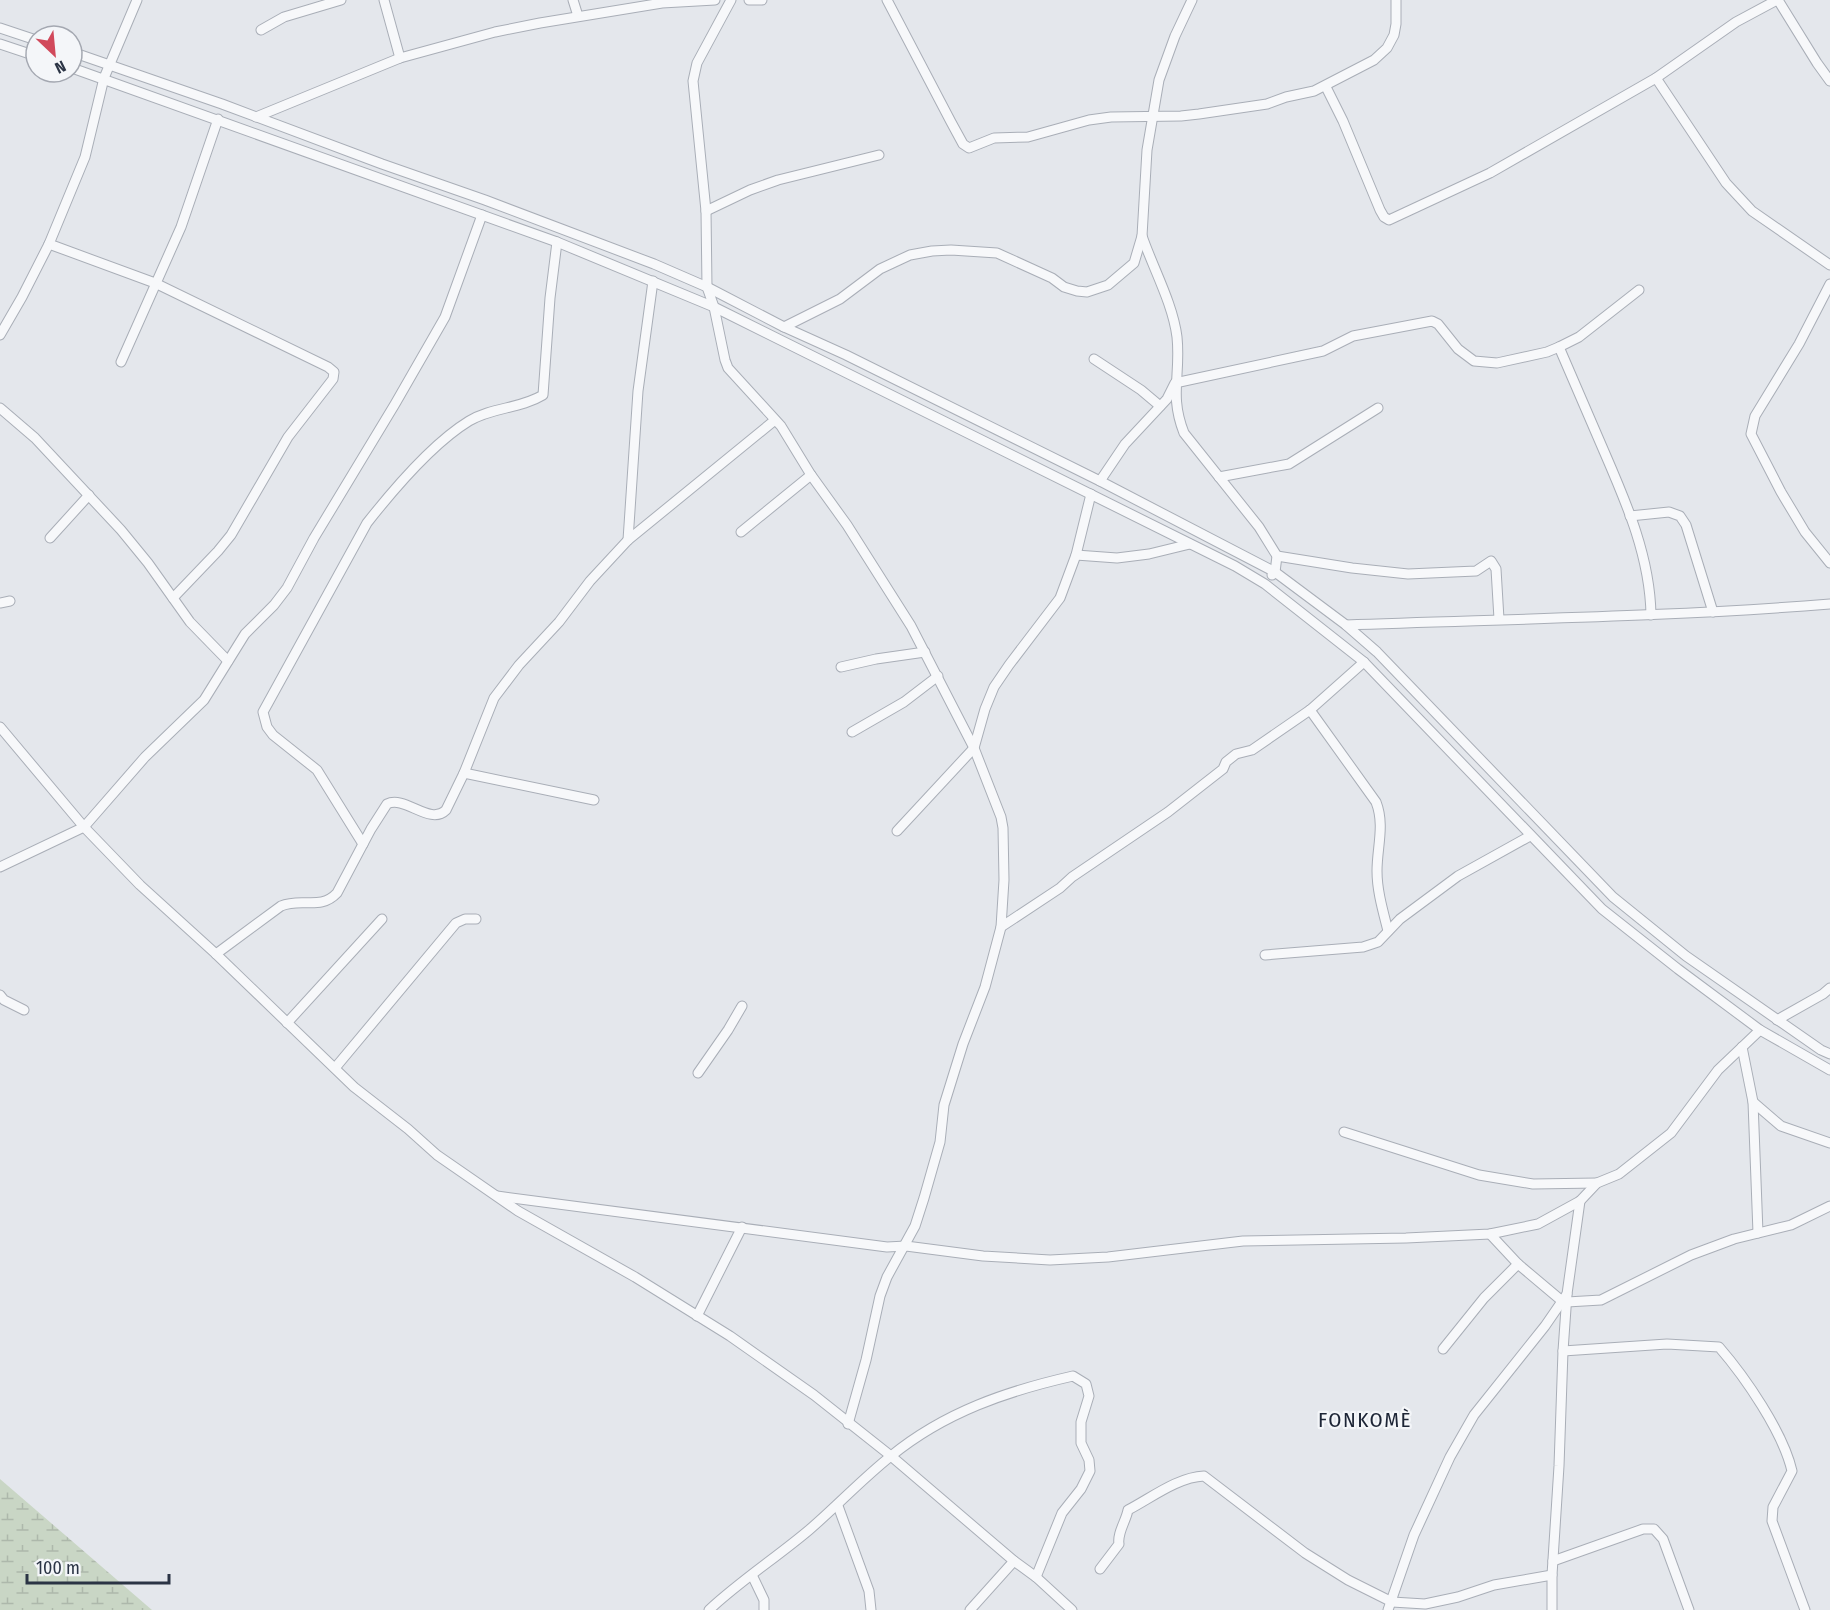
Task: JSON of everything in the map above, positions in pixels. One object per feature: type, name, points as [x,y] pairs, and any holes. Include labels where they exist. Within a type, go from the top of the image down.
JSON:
[{"type":"street","points":[[0,335],[49,244],[85,157],[104,78],[137,0]]},
{"type":"street","points":[[261,30],[284,17],[340,0]]},
{"type":"street","points":[[384,0],[400,58]]},
{"type":"street","points":[[573,0],[578,16]]},
{"type":"street","points":[[256,117],[400,58],[495,33],[578,16],[662,3],[715,0]]},
{"type":"street","points":[[731,0],[698,63],[693,81],[706,211],[707,287],[714,307],[722,350],[728,368],[781,426],[811,476],[847,525],[911,626],[974,748],[1001,817],[1003,828],[1004,880],[1001,927],[985,987],[963,1044],[944,1105],[940,1142],[915,1226],[887,1277],[880,1296],[866,1360],[848,1424]]},
{"type":"street","points":[[749,0],[762,0]]},
{"type":"street","points":[[887,0],[963,144],[969,148],[994,138],[1028,137],[1089,120],[1111,117],[1181,116],[1267,104],[1326,87],[1340,77],[1374,60],[1387,48],[1394,35],[1396,0]]},
{"type":"street","points":[[784,327],[840,298],[880,269],[910,255],[932,251],[974,250],[997,253],[1052,278],[1064,287],[1087,292],[1108,285],[1134,263],[1142,236],[1147,150],[1159,80],[1192,0]]},
{"type":"street","points":[[1326,87],[1343,121],[1380,210],[1389,220],[1490,172],[1656,78],[1736,22],[1778,0],[1830,81]]},
{"type":"street","points":[[0,28],[24,36]]},
{"type":"street","points":[[0,44],[24,52]]},
{"type":"street","points":[[84,56],[559,227],[707,287],[1100,481],[1275,572],[1346,625],[1377,652],[1613,897],[1686,956],[1825,1052],[1830,1041]]},
{"type":"street","points":[[84,72],[557,242],[714,307],[1235,566],[1265,584],[1364,663],[1602,909],[1760,1030],[1830,1070]]},
{"type":"street","points":[[1656,78],[1726,183],[1752,211],[1830,265]]},
{"type":"street","points":[[121,362],[181,227],[218,119]]},
{"type":"street","points":[[706,211],[750,190],[778,180],[879,155]]},
{"type":"street","points":[[0,867],[84,827],[145,757],[204,700],[245,634],[274,605],[287,588],[314,537],[445,317],[482,215]]},
{"type":"street","points":[[1142,236],[1173,315],[1178,359],[1175,383],[1178,419],[1184,434],[1259,527],[1276,556],[1275,572],[1265,584]]},
{"type":"street","points":[[363,844],[317,770],[273,735],[264,720],[263,712],[367,523],[378,508],[431,452],[468,422],[498,409],[534,400],[543,395],[550,297],[557,242]]},
{"type":"street","points":[[49,244],[156,283],[328,367],[335,374],[288,437],[231,535],[219,551],[173,598]]},
{"type":"street","points":[[628,540],[638,391],[653,281]]},
{"type":"street","points":[[1830,284],[1799,344],[1755,416],[1751,434],[1805,532],[1830,563]]},
{"type":"street","points":[[1100,481],[1125,444],[1160,406],[1175,383],[1314,354],[1353,336],[1432,321],[1438,324],[1458,350],[1474,361],[1497,363],[1547,352],[1579,337],[1639,290]]},
{"type":"street","points":[[1559,347],[1630,516],[1646,563],[1651,591],[1651,615]]},
{"type":"street","points":[[1094,358],[1160,406]]},
{"type":"street","points":[[0,408],[35,438],[89,495],[148,563],[196,628],[228,661]]},
{"type":"street","points":[[1219,477],[1289,464],[1378,408]]},
{"type":"street","points":[[216,954],[281,906],[290,902],[325,903],[331,900],[387,804],[392,802],[435,815],[442,814],[464,773],[494,698],[503,684],[628,540],[775,420]]},
{"type":"street","points":[[741,532],[811,476]]},
{"type":"street","points":[[897,831],[974,748],[994,687],[1060,598],[1076,555],[1090,494]]},
{"type":"street","points":[[50,538],[89,495]]},
{"type":"street","points":[[1630,516],[1669,512],[1680,516],[1686,525],[1713,612]]},
{"type":"street","points":[[1076,555],[1117,558],[1149,554],[1190,544]]},
{"type":"street","points":[[1276,556],[1408,574],[1476,571],[1491,561],[1496,569],[1499,619]]},
{"type":"street","points":[[1346,625],[1499,619],[1611,618],[1830,604]]},
{"type":"street","points":[[841,667],[925,652]]},
{"type":"street","points":[[1001,927],[1168,812],[1223,769],[1226,762],[1236,754],[1252,750],[1310,710],[1364,663]]},
{"type":"street","points":[[852,732],[904,702],[938,676]]},
{"type":"street","points":[[1310,710],[1376,802],[1380,812],[1377,872],[1388,931]]},
{"type":"street","points":[[0,727],[84,827],[140,885],[216,954],[354,1087],[437,1155],[495,1196],[570,1242],[634,1277],[814,1395],[891,1456],[1014,1561],[1036,1577],[1072,1610]]},
{"type":"street","points":[[464,773],[594,800]]},
{"type":"street","points":[[1265,955],[1363,947],[1378,942],[1388,931],[1458,876],[1530,836]]},
{"type":"street","points":[[335,1068],[456,923],[465,919],[476,919]]},
{"type":"street","points":[[287,1023],[382,920]]},
{"type":"street","points":[[1777,1020],[1830,988]]},
{"type":"street","points":[[0,995],[4,1000],[24,1010]]},
{"type":"street","points":[[698,1073],[729,1030],[742,1006]]},
{"type":"street","points":[[495,1196],[887,1247],[906,1246],[983,1256],[1050,1260],[1108,1257],[1243,1241],[1491,1234],[1538,1224],[1580,1201],[1597,1184],[1620,1173],[1671,1133],[1718,1070],[1760,1030]]},
{"type":"street","points":[[1742,1047],[1753,1102],[1758,1233]]},
{"type":"street","points":[[1753,1102],[1781,1126],[1830,1143]]},
{"type":"street","points":[[1344,1132],[1479,1175],[1533,1184],[1597,1184]]},
{"type":"street","points":[[1552,1610],[1565,1299],[1580,1201]]},
{"type":"street","points":[[1491,1234],[1518,1264],[1565,1299],[1601,1300],[1691,1256],[1734,1239],[1791,1225],[1830,1206]]},
{"type":"street","points":[[696,1316],[742,1227]]},
{"type":"street","points":[[1443,1349],[1484,1298],[1518,1264]]},
{"type":"street","points":[[1390,1606],[1414,1535],[1450,1457],[1473,1414],[1565,1299]]},
{"type":"street","points":[[1563,1351],[1667,1344],[1719,1347],[1743,1376],[1786,1451],[1792,1471],[1773,1507],[1772,1521],[1805,1610]]},
{"type":"street","points":[[709,1610],[838,1506],[891,1456],[941,1421],[981,1402],[1073,1376],[1086,1384],[1089,1396],[1081,1422],[1081,1443],[1089,1460],[1090,1471],[1081,1489],[1062,1513],[1036,1577]]},
{"type":"street","points":[[1100,1569],[1119,1544],[1118,1538],[1126,1522],[1128,1510],[1178,1484],[1204,1476],[1305,1552],[1390,1606],[1425,1604],[1458,1597],[1503,1583],[1552,1575]]},
{"type":"street","points":[[838,1506],[868,1591],[871,1610]]},
{"type":"street","points":[[1553,1561],[1643,1529],[1654,1530],[1663,1539],[1689,1610]]},
{"type":"street","points":[[970,1610],[1014,1561]]},
{"type":"street","points":[[752,1575],[764,1600],[764,1610]]},
{"type":"green space","points":[[0,1479],[152,1610],[0,1610]]},
{"type":"district","name":"FONKOMÈ","points":[[1365,1420]]}]
